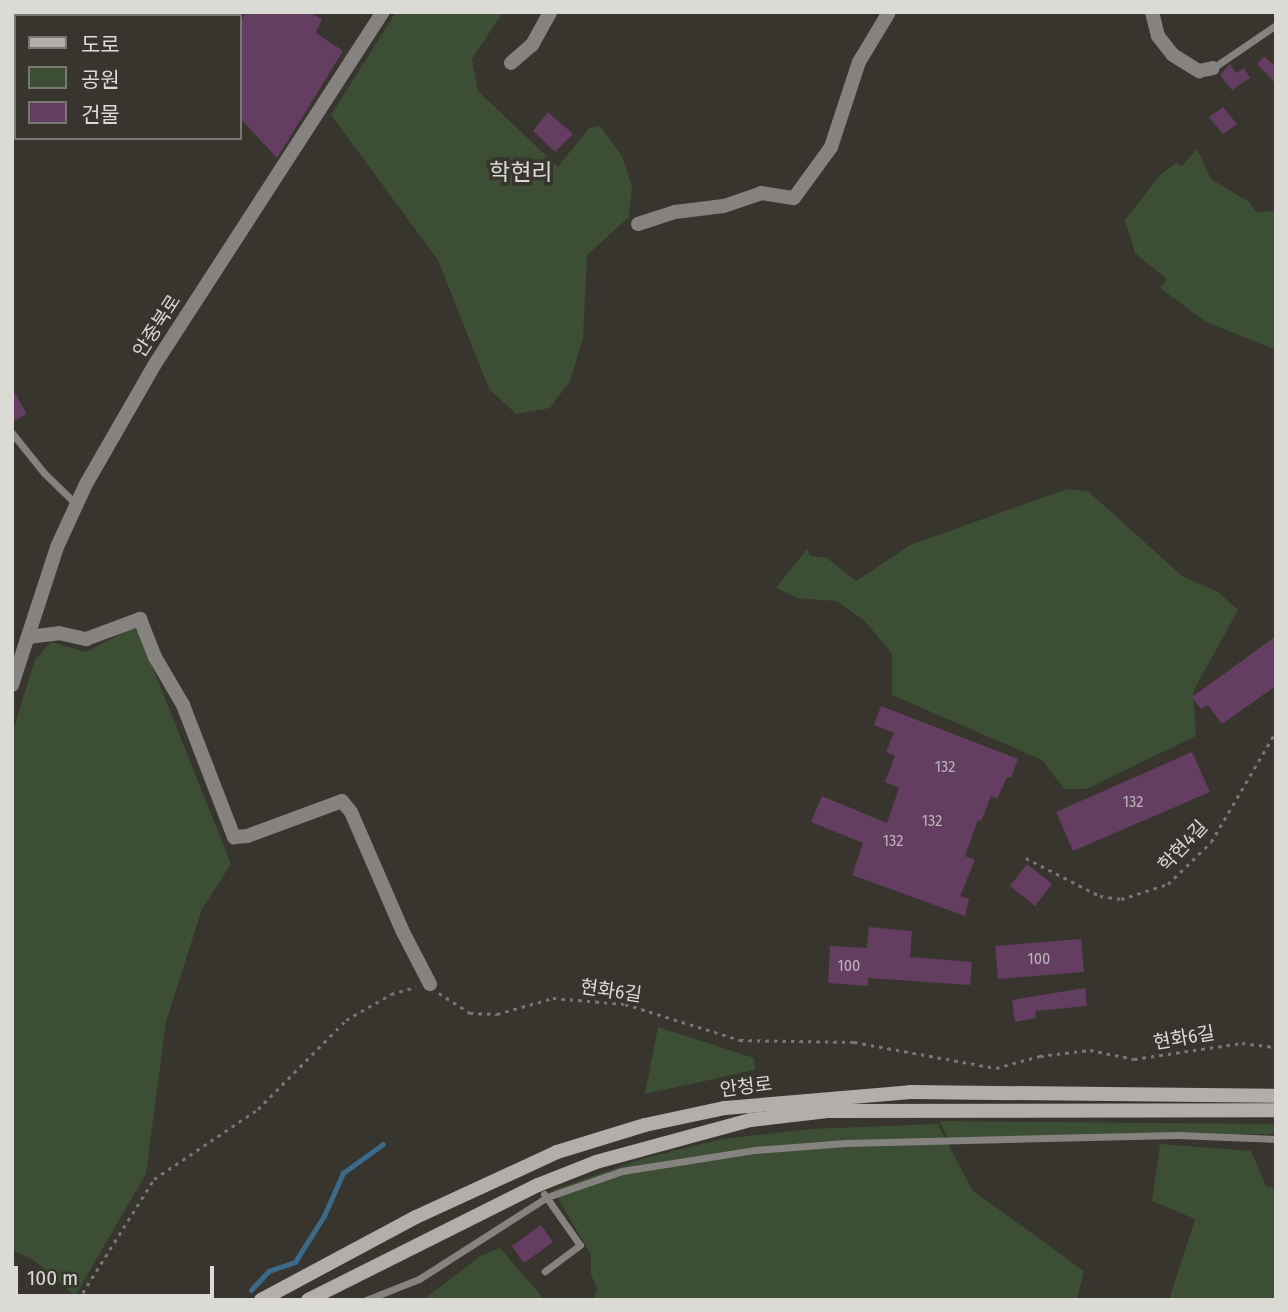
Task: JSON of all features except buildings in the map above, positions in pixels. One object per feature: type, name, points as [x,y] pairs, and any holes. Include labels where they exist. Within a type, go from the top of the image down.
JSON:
[{"type":"street","name":"안중북로","points":[[12,685],[57,547],[77,504],[155,364],[383,12]]},
{"type":"street","points":[[511,63],[532,45],[550,12]]},
{"type":"street","points":[[638,224],[676,212],[724,206],[761,193],[794,198],[831,147],[859,62],[889,12]]},
{"type":"street","points":[[1152,12],[1158,36],[1172,54],[1199,71],[1213,68]]},
{"type":"street","points":[[28,637],[59,633],[86,639],[140,619],[155,657],[183,705],[234,837],[247,836],[341,801],[351,812],[402,930],[430,984]]},
{"type":"street","name":"안청로","points":[[261,1300],[416,1217],[557,1153],[645,1125],[711,1111],[910,1091],[1276,1096]]},
{"type":"street","name":"안청로","points":[[308,1300],[542,1191],[669,1140],[751,1120],[829,1111],[1276,1110]]},
{"type":"lane","points":[[1213,68],[1276,25]]},
{"type":"lane","points":[[12,433],[44,473],[77,504]]},
{"type":"lane","points":[[366,1300],[419,1279],[542,1191],[622,1171],[807,1146],[1177,1135],[1276,1139]]},
{"type":"lane","points":[[542,1191],[580,1245],[545,1271]]},
{"type":"path","name":"학현4길","points":[[1026,858],[1101,896],[1121,899],[1168,884],[1211,842],[1276,731]]},
{"type":"path","name":"현화6길","points":[[430,984],[470,1013],[497,1013],[553,998],[625,1004],[740,1040],[854,1042],[996,1068],[1040,1056],[1090,1050],[1134,1059],[1242,1043],[1276,1047]]},
{"type":"path","points":[[78,1300],[154,1179],[258,1109],[346,1020],[391,993],[430,984]]},
{"type":"green space","points":[[396,12],[503,12],[472,59],[478,91],[558,167],[589,128],[600,126],[622,156],[632,187],[629,217],[587,255],[583,338],[570,381],[550,408],[516,414],[489,389],[438,260],[331,115]]},
{"type":"green space","points":[[1197,149],[1211,179],[1249,202],[1256,212],[1276,211],[1276,350],[1206,322],[1160,288],[1167,279],[1135,253],[1125,220],[1160,175],[1176,163],[1182,166]]},
{"type":"green space","points":[[1067,489],[1088,491],[1182,576],[1218,592],[1238,610],[1193,692],[1196,736],[1086,789],[1064,789],[1042,760],[892,695],[892,654],[865,621],[836,601],[797,598],[776,588],[807,549],[810,556],[827,558],[856,581],[910,545]]},
{"type":"green space","points":[[136,626],[231,864],[202,909],[166,1022],[146,1174],[75,1296],[35,1261],[12,1250],[12,733],[35,660],[51,642],[86,652]]},
{"type":"green space","points":[[658,1027],[754,1058],[755,1070],[645,1094]]},
{"type":"green space","points":[[939,1121],[1276,1124],[1276,1134],[948,1138]]},
{"type":"green space","points":[[938,1124],[972,1190],[1084,1271],[1077,1300],[579,1300],[593,1298],[598,1289],[591,1275],[591,1255],[553,1190],[642,1159],[721,1139],[810,1129]]},
{"type":"green space","points":[[1160,1144],[1251,1151],[1266,1186],[1276,1188],[1276,1300],[1169,1300],[1195,1219],[1152,1201]]},
{"type":"green space","points":[[500,1248],[545,1300],[423,1300],[480,1256]]},
{"type":"waterway","points":[[251,1290],[269,1271],[295,1262],[324,1216],[343,1173],[383,1144]]},
{"type":"district","name":"학현리","points":[[521,172]]}]
